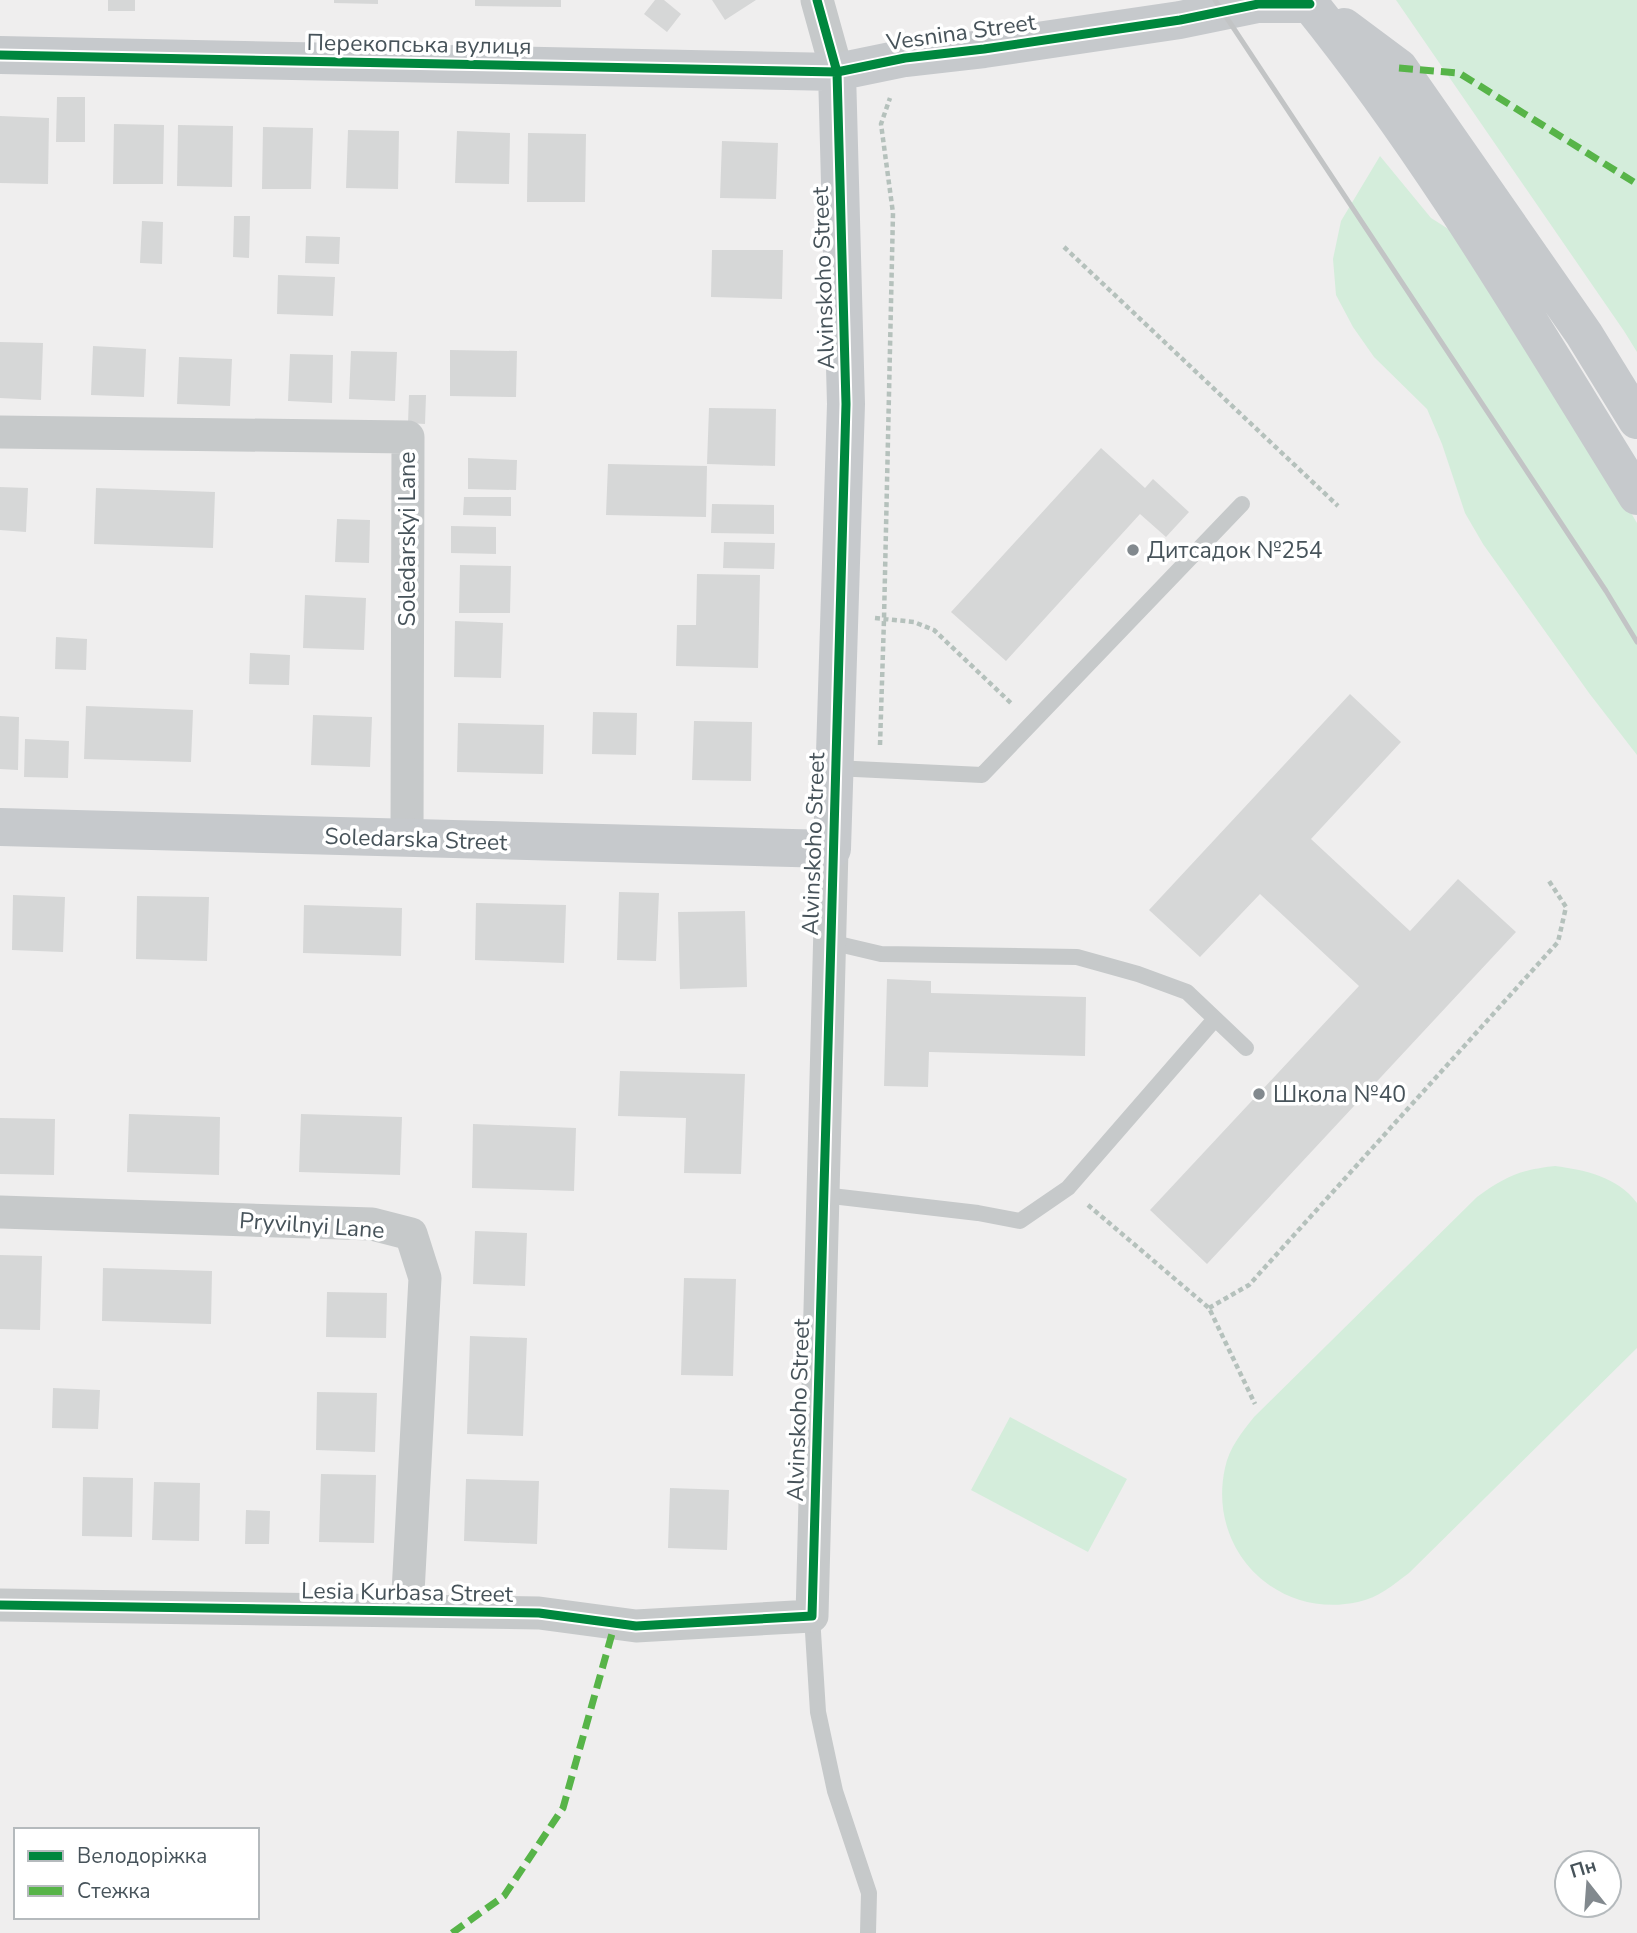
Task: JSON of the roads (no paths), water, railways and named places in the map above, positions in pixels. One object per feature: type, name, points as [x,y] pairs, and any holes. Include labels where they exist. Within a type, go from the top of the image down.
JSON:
[{"type":"street","points":[[817,0],[837,72]]},
{"type":"street","name":"Vesnina Street","points":[[837,72],[905,58],[1180,20],[1260,2],[1310,4]]},
{"type":"street","points":[[1310,4],[1399,68],[1584,334],[1637,420]]},
{"type":"street","points":[[1310,4],[1354,60],[1444,188],[1637,496]]},
{"type":"street","name":"Перекопська вулиця","points":[[0,55],[837,72]]},
{"type":"street","name":"Alvinskoho Street","points":[[812,1616],[846,404],[837,72]]},
{"type":"street","name":"Soledarskyi Lane","points":[[0,432],[408,437],[407,839]]},
{"type":"street","name":"Soledarska Street","points":[[0,827],[832,849]]},
{"type":"street","name":"Pryvilnyi Lane","points":[[0,1212],[372,1224],[411,1234],[425,1278],[407,1611]]},
{"type":"street","name":"Lesia Kurbasa Street","points":[[0,1605],[539,1613],[636,1626],[812,1616]]},
{"type":"lane","points":[[834,768],[982,775],[1242,504]]},
{"type":"lane","points":[[830,942],[881,954],[1077,957],[1138,974],[1187,992],[1246,1048]]},
{"type":"lane","points":[[823,1195],[978,1213],[1020,1221],[1069,1188],[1215,1018]]},
{"type":"lane","points":[[812,1616],[818,1712],[835,1791],[869,1893],[868,1933]]},
{"type":"railway","points":[[1215,0],[1606,591],[1637,642]]},
{"type":"place","name":"Дитсадок №254","points":[[1133,550]]},
{"type":"place","name":"Школа №40","points":[[1259,1094]]}]
